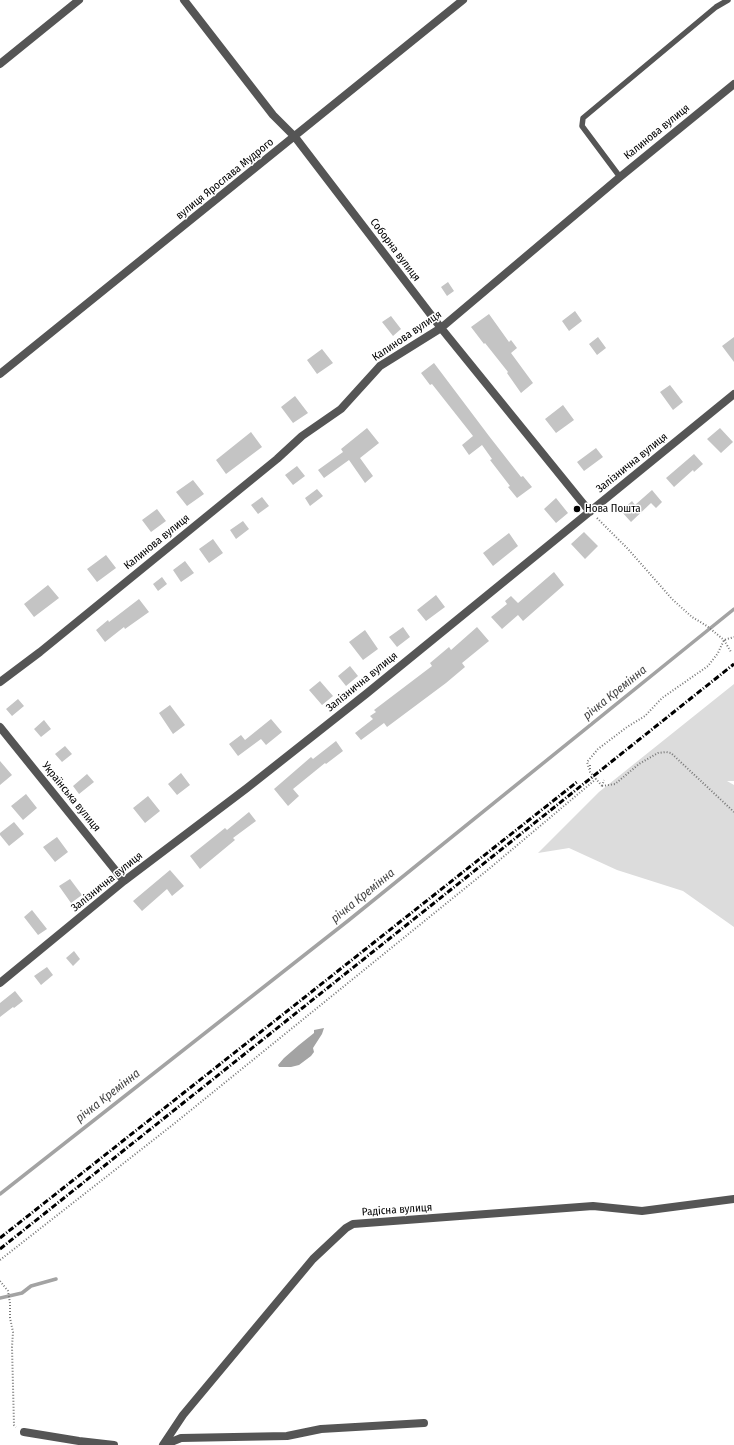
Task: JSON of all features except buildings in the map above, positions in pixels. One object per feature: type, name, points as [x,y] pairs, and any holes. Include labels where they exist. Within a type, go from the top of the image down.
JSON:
[{"type":"street","points":[[0,64],[78,0]]},
{"type":"street","name":"Соборна вулиця","points":[[184,0],[273,115],[295,136],[441,328],[590,512]]},
{"type":"street","name":"вулиця Ярослава Мудрого","points":[[0,374],[463,0]]},
{"type":"street","name":"Калинова вулиця","points":[[0,682],[46,647],[277,459],[302,436],[341,409],[380,366],[441,328],[620,177],[734,84]]},
{"type":"street","name":"Залізнична вулиця","points":[[0,983],[124,882],[248,788],[354,704],[734,394]]},
{"type":"street","name":"Українська вулиця","points":[[0,727],[124,882]]},
{"type":"street","name":"Радісна вулиця","points":[[164,1445],[183,1415],[313,1259],[346,1228],[353,1224],[593,1206],[642,1211],[734,1199]]},
{"type":"street","points":[[164,1445],[181,1438],[288,1436],[321,1429],[424,1423]]},
{"type":"street","points":[[24,1432],[114,1445]]},
{"type":"lane","points":[[620,177],[582,126],[583,118],[716,7],[728,0]]},
{"type":"path","points":[[590,512],[628,549],[672,599],[692,617],[707,626],[724,640],[731,652]]},
{"type":"path","points":[[602,786],[590,772],[587,762],[598,749],[645,716],[662,698],[708,666],[724,640],[734,637]]},
{"type":"path","points":[[602,786],[615,784],[639,764],[658,754],[666,752],[671,753],[734,812]]},
{"type":"path","points":[[590,763],[590,772]]},
{"type":"path","points":[[0,1260],[175,1122],[490,868],[596,779]]},
{"type":"path","points":[[602,786],[604,780]]},
{"type":"path","points":[[0,1281],[8,1291],[10,1318],[13,1332],[14,1425],[24,1432]]},
{"type":"shaded area","points":[[734,684],[734,781],[727,781],[734,785],[734,927],[683,891],[617,870],[569,848],[538,853],[599,792]]},
{"type":"shaded area","points":[[324,1028],[313,1048],[314,1052],[311,1056],[299,1065],[279,1067],[278,1065],[284,1058],[314,1033],[314,1030]]},
{"type":"waterway","name":"річка Кремінна","points":[[0,1194],[349,920],[734,609]]},
{"type":"waterway","points":[[0,1298],[22,1293],[31,1286],[56,1279]]},
{"type":"railway","points":[[0,1249],[734,664]]},
{"type":"railway","points":[[0,1238],[577,782]]},
{"type":"place","name":"Нова Пошта","points":[[577,509]]}]
